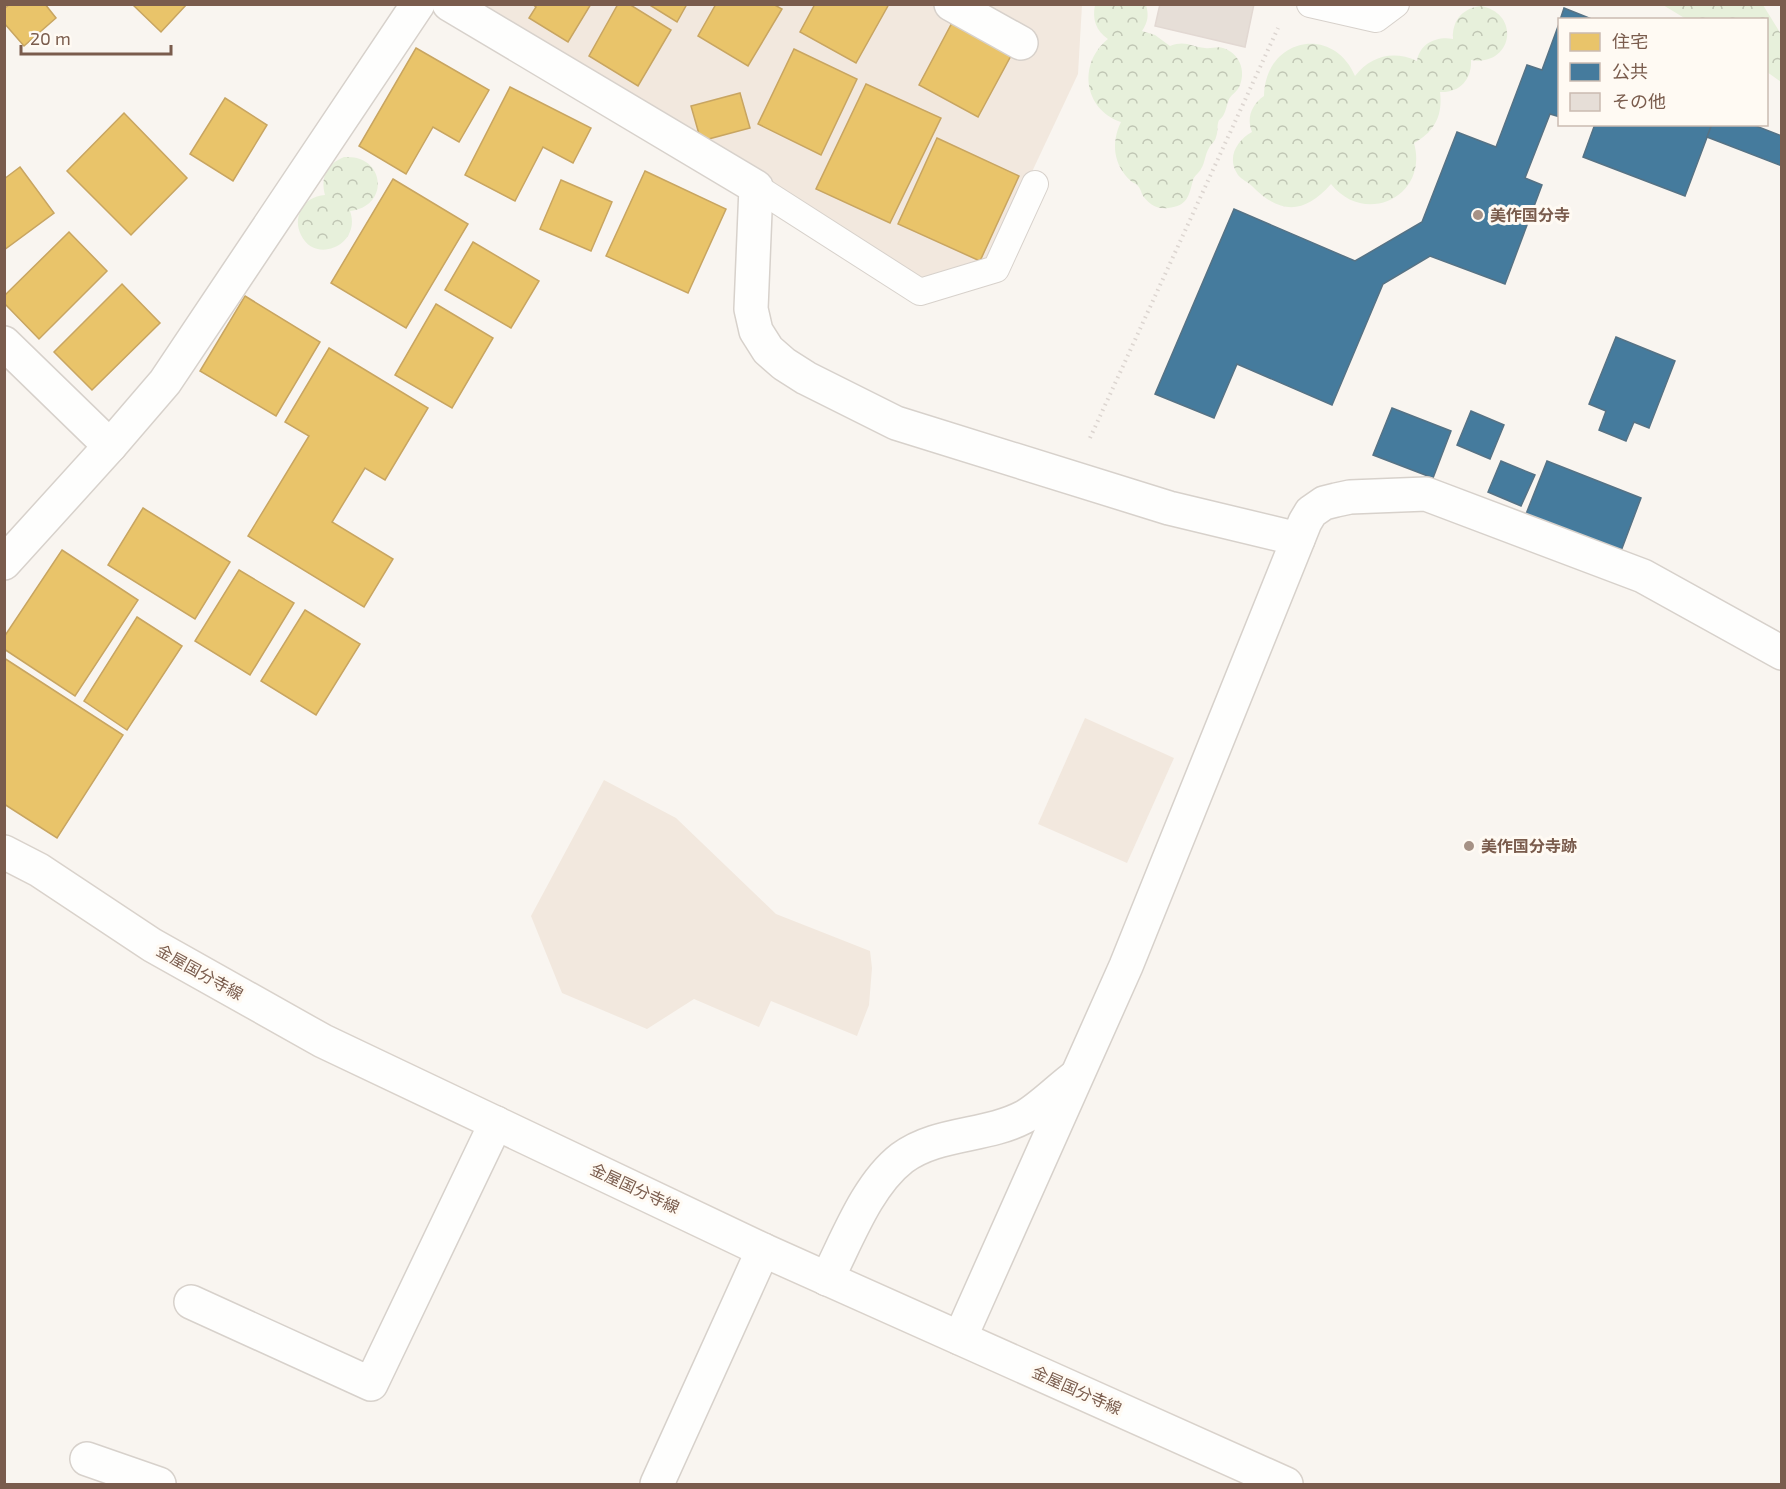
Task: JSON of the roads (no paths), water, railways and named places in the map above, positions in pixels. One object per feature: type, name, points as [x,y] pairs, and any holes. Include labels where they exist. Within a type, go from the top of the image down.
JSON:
[{"type":"street","points":[[4,563],[158,391],[418,4]]},
{"type":"street","points":[[449,4],[756,187],[751,309],[756,331],[768,350],[806,378],[896,423],[1169,508],[1298,539]]},
{"type":"street","points":[[951,4],[1021,43]]},
{"type":"street","points":[[4,343],[110,446]]},
{"type":"street","points":[[960,1338],[1126,966],[1298,539],[1311,512],[1324,503],[1350,497],[1426,494],[1643,576],[1782,653]]},
{"type":"street","name":"金屋国分寺線","points":[[4,852],[39,870],[152,945],[323,1041],[763,1250],[1286,1485]]},
{"type":"street","points":[[827,1279],[876,1187],[902,1159],[917,1149],[935,1142],[992,1129],[1024,1117],[1078,1074]]},
{"type":"street","points":[[191,1302],[371,1384],[496,1123]]},
{"type":"street","points":[[657,1485],[763,1250]]},
{"type":"street","points":[[87,1459],[159,1485]]},
{"type":"lane","points":[[1310,4],[1376,19],[1396,4]]},
{"type":"lane","points":[[756,187],[920,292],[996,269],[1035,184]]},
{"type":"place","name":"美作国分寺","points":[[1478,215]]},
{"type":"place","name":"美作国分寺跡","points":[[1469,846]]}]
